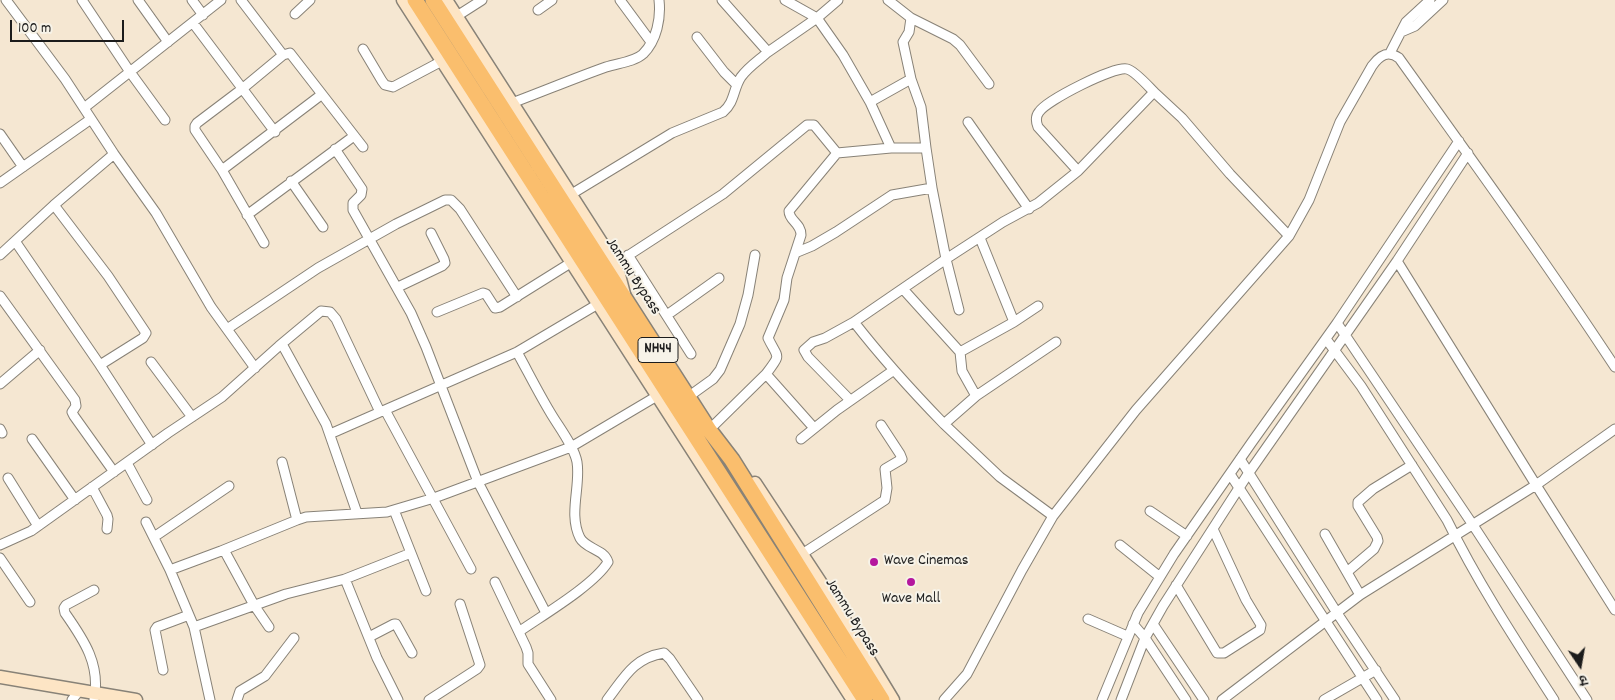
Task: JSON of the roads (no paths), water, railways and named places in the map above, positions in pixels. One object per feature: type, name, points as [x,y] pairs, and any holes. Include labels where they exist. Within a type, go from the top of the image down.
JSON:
[{"type":"highway","name":"Jammu Bypass","points":[[415,0],[865,700]]},
{"type":"highway","name":"Jammu Bypass","points":[[433,0],[610,267],[626,298],[688,397],[709,430],[732,460],[882,700]]},
{"type":"street","points":[[6,0],[46,51],[114,154],[156,213],[198,286],[255,368]]},
{"type":"street","points":[[82,0],[165,120]]},
{"type":"street","points":[[138,0],[168,42]]},
{"type":"street","points":[[192,0],[203,15]]},
{"type":"street","points":[[84,108],[221,0]]},
{"type":"street","points":[[241,0],[283,55]]},
{"type":"street","points":[[295,14],[310,0]]},
{"type":"street","points":[[403,0],[853,700]]},
{"type":"street","points":[[446,0],[570,195],[610,267],[723,194],[807,125],[814,124],[837,153]]},
{"type":"street","points":[[457,16],[482,0]]},
{"type":"street","points":[[538,10],[552,0]]},
{"type":"street","points":[[620,0],[651,42]]},
{"type":"street","points":[[512,104],[644,53],[651,42],[660,19],[659,0]]},
{"type":"street","points":[[722,0],[768,52]]},
{"type":"street","points":[[785,0],[817,18],[843,55],[870,102],[891,148]]},
{"type":"street","points":[[570,195],[672,133],[723,112],[733,99],[737,85],[745,73],[768,52],[817,18],[838,0]]},
{"type":"street","points":[[888,0],[911,18],[960,45],[989,84]]},
{"type":"street","points":[[944,700],[967,674],[1053,516],[1136,410],[1289,236],[1309,200],[1340,122],[1378,57],[1390,53],[1406,22],[1430,0]]},
{"type":"street","points":[[1402,32],[1415,26],[1443,0]]},
{"type":"street","points":[[911,18],[909,32],[903,42],[911,79],[922,113],[932,188],[946,259],[959,310]]},
{"type":"street","points":[[193,23],[275,132]]},
{"type":"street","points":[[697,37],[724,72],[737,85]]},
{"type":"street","points":[[363,49],[382,81],[389,87],[398,86],[442,61]]},
{"type":"street","points":[[264,243],[222,170],[195,130],[195,126],[287,53],[292,55],[321,96],[363,147]]},
{"type":"street","points":[[1390,53],[1399,58],[1460,141],[1615,366]]},
{"type":"street","points":[[1078,170],[1038,127],[1036,121],[1039,112],[1044,106],[1078,86],[1119,70],[1130,70],[1182,118],[1230,174],[1289,236]]},
{"type":"street","points":[[870,102],[911,79]]},
{"type":"street","points":[[850,400],[808,358],[804,352],[805,348],[813,342],[823,340],[854,322],[1003,222],[1029,209],[1078,170],[1154,92]]},
{"type":"street","points":[[222,170],[321,96]]},
{"type":"street","points":[[0,183],[91,119]]},
{"type":"street","points":[[968,122],[1029,209]]},
{"type":"street","points":[[0,134],[23,167]]},
{"type":"street","points":[[247,215],[354,136]]},
{"type":"street","points":[[1102,700],[1127,636],[1160,577],[1240,459],[1326,339],[1460,141]]},
{"type":"street","points":[[709,430],[766,374],[778,357],[778,353],[768,338],[784,300],[787,278],[800,235],[800,228],[788,214],[789,211],[837,153],[891,148],[926,148]]},
{"type":"street","points":[[334,150],[362,189],[363,192],[353,203],[352,208],[398,287],[426,347],[478,482],[546,613]]},
{"type":"street","points":[[1121,700],[1146,638],[1176,586],[1248,474],[1397,261],[1468,153]]},
{"type":"street","points":[[0,255],[54,205],[114,154]]},
{"type":"street","points":[[291,181],[323,227]]},
{"type":"street","points":[[795,253],[812,246],[836,232],[892,195],[932,188]]},
{"type":"street","points":[[227,330],[318,268],[439,202],[451,200],[460,209],[517,297]]},
{"type":"street","points":[[54,205],[108,276],[146,334],[143,338],[100,365]]},
{"type":"street","points":[[398,287],[445,263],[432,233]]},
{"type":"street","points":[[980,238],[1014,322]]},
{"type":"street","points":[[15,241],[152,445]]},
{"type":"street","points":[[628,255],[667,315],[675,332],[691,354]]},
{"type":"street","points":[[688,397],[713,379],[720,370],[740,324],[748,295],[755,255]]},
{"type":"street","points":[[1397,261],[1615,610]]},
{"type":"street","points":[[437,312],[483,293],[486,294],[495,308],[500,307],[572,262]]},
{"type":"street","points":[[667,315],[719,278]]},
{"type":"street","points":[[903,289],[960,352],[962,371],[976,396]]},
{"type":"street","points":[[0,296],[76,403],[72,412],[74,416],[114,472]]},
{"type":"street","points":[[330,434],[517,352],[598,304]]},
{"type":"street","points":[[960,352],[1014,322],[1038,306]]},
{"type":"street","points":[[0,545],[38,526],[222,397],[322,311],[330,312],[336,319],[383,411],[434,498],[471,569]]},
{"type":"street","points":[[854,322],[875,350],[944,424],[1000,477],[1053,516]]},
{"type":"street","points":[[1337,322],[1587,700]]},
{"type":"street","points":[[1326,339],[1361,386],[1447,520],[1494,608],[1554,700]]},
{"type":"street","points":[[944,424],[976,396],[1056,342]]},
{"type":"street","points":[[282,344],[330,434],[357,513]]},
{"type":"street","points":[[0,384],[40,350]]},
{"type":"street","points":[[517,352],[571,447],[577,462],[575,516],[580,537],[606,557],[608,562],[597,574],[520,631]]},
{"type":"street","points":[[151,362],[192,417]]},
{"type":"street","points":[[801,439],[850,400],[894,370]]},
{"type":"street","points":[[766,374],[814,428]]},
{"type":"street","points":[[170,570],[297,520],[394,510],[434,498],[571,447],[658,396]]},
{"type":"street","points":[[802,554],[885,500],[888,488],[885,469],[902,459],[881,425]]},
{"type":"street","points":[[1222,700],[1360,595],[1536,486],[1615,429]]},
{"type":"street","points":[[32,439],[75,500]]},
{"type":"street","points":[[1240,459],[1337,613],[1395,700]]},
{"type":"street","points":[[732,460],[751,478],[802,554],[893,700]]},
{"type":"street","points":[[282,462],[297,520]]},
{"type":"street","points":[[126,463],[147,500]]},
{"type":"street","points":[[1346,572],[1374,549],[1378,541],[1358,506],[1358,502],[1374,489],[1412,465]]},
{"type":"street","points":[[1230,474],[1377,700]]},
{"type":"street","points":[[8,478],[38,526]]},
{"type":"street","points":[[154,537],[229,486]]},
{"type":"street","points":[[92,488],[107,515],[107,528]]},
{"type":"street","points":[[394,510],[426,591]]},
{"type":"street","points":[[1150,511],[1187,536]]},
{"type":"street","points":[[146,522],[170,570],[194,627],[210,700]]},
{"type":"street","points":[[1176,586],[1217,652],[1224,653],[1260,630],[1261,625],[1233,574],[1213,529]]},
{"type":"street","points":[[1325,534],[1360,595]]},
{"type":"street","points":[[1120,545],[1160,577]]},
{"type":"street","points":[[224,550],[254,605],[269,627]]},
{"type":"street","points":[[194,627],[286,594],[345,579],[412,554]]},
{"type":"street","points":[[0,558],[30,602]]},
{"type":"street","points":[[345,579],[398,700]]},
{"type":"street","points":[[495,582],[520,631],[528,651],[528,664],[551,700]]},
{"type":"street","points":[[94,590],[66,605],[64,608],[65,613],[88,648],[96,681],[94,697]]},
{"type":"street","points":[[429,700],[476,670],[480,665],[460,604]]},
{"type":"street","points":[[163,670],[155,630],[157,627],[189,614]]},
{"type":"street","points":[[1088,619],[1127,636]]},
{"type":"street","points":[[369,637],[396,624],[412,653]]},
{"type":"street","points":[[1133,624],[1146,638],[1186,700]]},
{"type":"street","points":[[1153,624],[1204,700]]},
{"type":"street","points":[[237,700],[240,691],[264,676],[294,638]]},
{"type":"street","points":[[607,700],[634,665],[650,656],[664,653],[667,654],[698,700]]},
{"type":"street","points":[[1324,700],[1376,670]]},
{"type":"street","points":[[0,677],[76,696],[136,700]]},
{"type":"place","name":"Wave Cinemas","points":[[874,562]]},
{"type":"place","name":"Wave Mall","points":[[911,582]]}]
